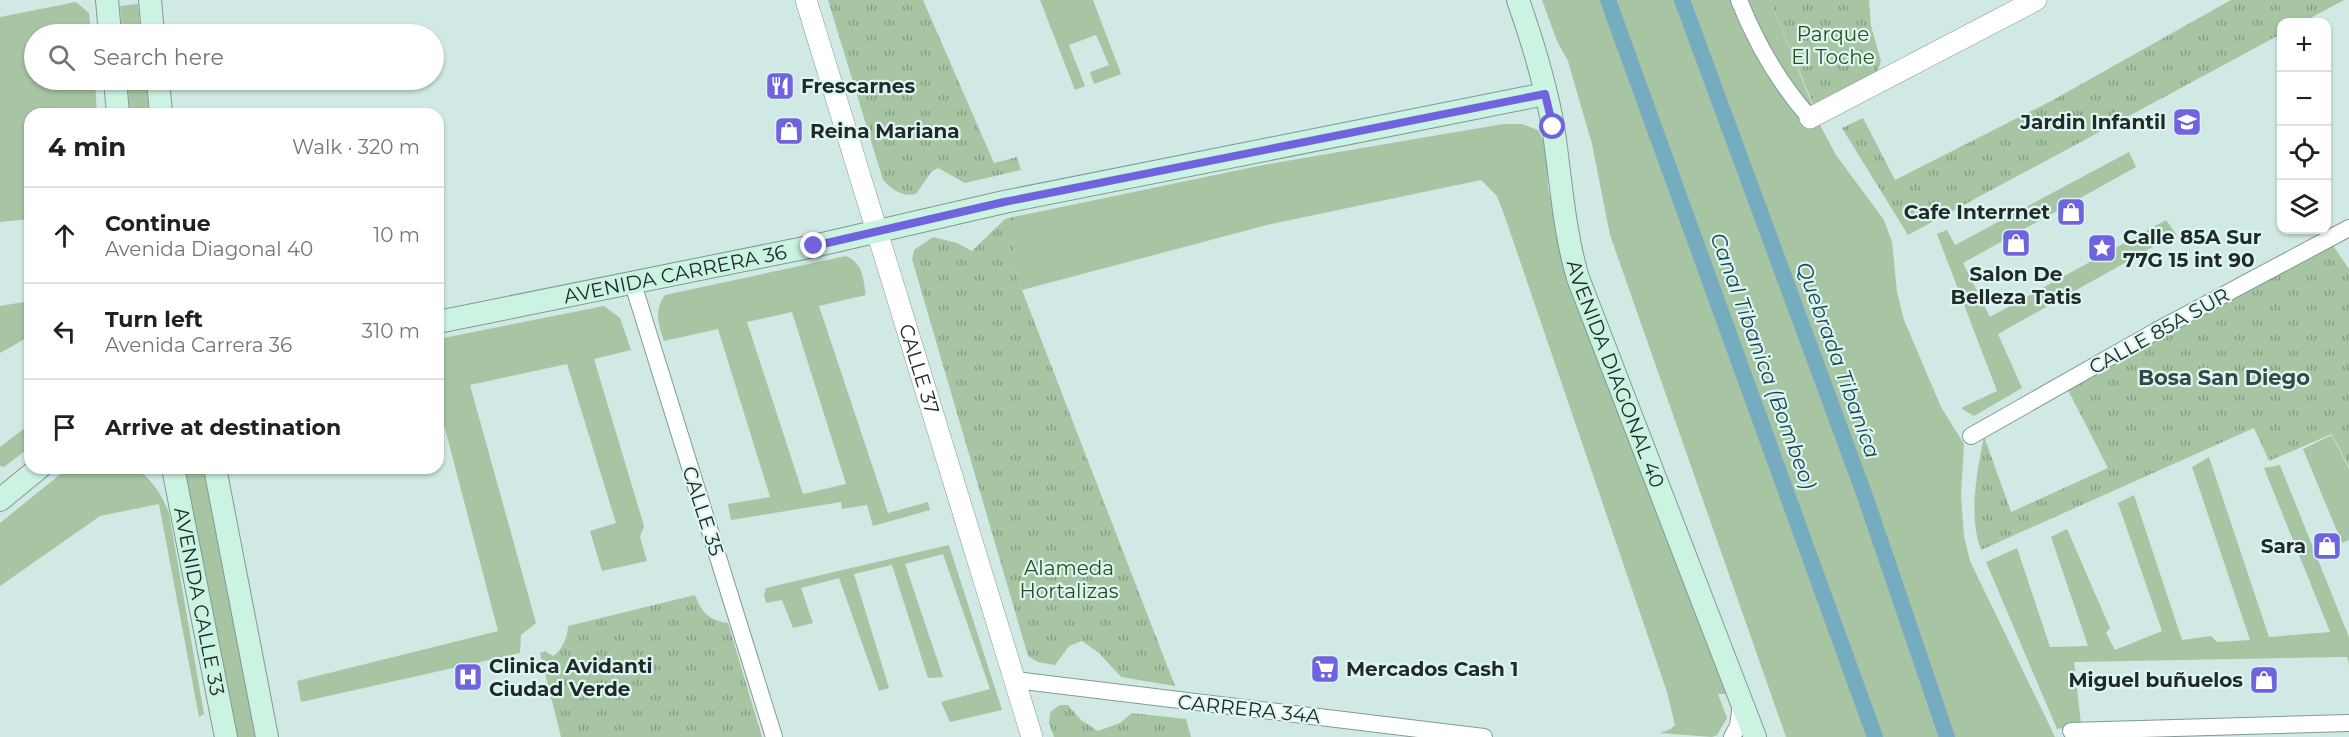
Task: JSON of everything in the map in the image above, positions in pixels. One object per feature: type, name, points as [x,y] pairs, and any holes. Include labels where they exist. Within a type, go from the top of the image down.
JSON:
[{"type":"main road","points":[[107,0],[109,24]]},
{"type":"main road","points":[[150,0],[152,24]]},
{"type":"main road","name":"AVENIDA DIAGONAL 40","points":[[1518,0],[1538,60],[1554,134],[1572,258],[1578,278],[1755,737]]},
{"type":"main road","points":[[116,90],[117,108]]},
{"type":"main road","points":[[159,90],[160,108]]},
{"type":"main road","name":"AVENIDA CARRERA 36","points":[[444,321],[633,284],[1004,202],[1545,94]]},
{"type":"main road","points":[[0,500],[32,474]]},
{"type":"main road","name":"AVENIDA CALLE 33","points":[[174,474],[226,737]]},
{"type":"main road","name":"AVENIDA CALLE 33","points":[[216,474],[267,737]]},
{"type":"street","name":"CALLE 37","points":[[806,0],[1032,737]]},
{"type":"street","points":[[1739,0],[1752,32],[1777,75],[1810,118],[2036,0]]},
{"type":"street","name":"CALLE 85A SUR","points":[[1971,436],[2156,331],[2349,228]]},
{"type":"street","name":"CALLE 35","points":[[633,284],[774,737]]},
{"type":"street","name":"CARRERA 34A","points":[[1015,680],[1484,737]]},
{"type":"street","points":[[1732,737],[1741,710],[1740,694]]},
{"type":"street","points":[[2071,731],[2349,723]]},
{"type":"green space","points":[[828,0],[923,0],[994,163],[1017,157],[1021,170],[965,183],[938,168],[931,172],[916,194],[902,194],[890,187],[883,180]]},
{"type":"green space","points":[[1040,0],[1093,0],[1121,74],[1094,84],[1090,72],[1109,65],[1096,35],[1069,45],[1085,86],[1075,90]]},
{"type":"green space","points":[[1542,0],[1770,0],[1822,129],[1836,155],[1884,220],[1892,242],[1897,292],[1904,320],[1941,407],[1964,444],[1961,496],[1964,536],[1970,561],[2055,737],[1786,737],[1610,235],[1592,144],[1568,61],[1557,41]]},
{"type":"green space","name":"Parque El Toche","points":[[1770,0],[1869,0],[1871,26],[1881,61],[1877,72],[1813,104]]},
{"type":"green space","points":[[2231,0],[2344,0],[2310,18],[2277,18],[2277,36],[1908,235],[1842,128],[1863,118],[1895,180],[2053,100]]},
{"type":"green space","points":[[76,2],[89,13],[90,24],[24,24],[24,90],[96,90],[97,108],[24,108],[24,220],[0,222],[0,17]]},
{"type":"green space","points":[[138,4],[140,24],[121,24],[120,6]]},
{"type":"green space","points":[[128,90],[147,90],[148,108],[129,108]]},
{"type":"green space","points":[[1503,124],[1522,124],[1538,130],[1546,146],[1548,188],[1566,262],[1727,694],[1718,694],[1727,718],[1717,735],[1712,737],[1660,733],[1675,725],[1667,692],[1505,217],[1497,196],[1481,180],[1267,225],[1022,290],[1013,260],[1013,217],[1263,165]]},
{"type":"green space","points":[[2129,152],[2136,167],[1963,263],[1990,317],[2166,220],[2176,234],[1998,334],[2022,388],[1974,416],[1961,408],[1997,391],[1937,234],[1947,230],[1955,245]]},
{"type":"green space","name":"Alameda Hortalizas","points":[[1013,217],[1013,260],[1022,290],[1175,686],[1121,677],[1099,653],[1082,641],[1069,646],[1055,665],[1038,662],[1028,656],[912,259],[914,250],[933,237],[957,243],[972,251],[1005,219]]},
{"type":"green space","points":[[2332,244],[2349,269],[2349,467],[2332,434],[2269,461],[2254,428],[1981,550],[1974,508],[1984,436],[2011,512],[2108,468],[2068,390]]},
{"type":"green space","points":[[846,256],[852,259],[861,272],[866,295],[819,306],[888,513],[928,502],[930,510],[873,526],[867,505],[842,509],[841,502],[731,520],[728,504],[770,497],[718,329],[664,341],[658,312],[665,295]],"holes":[[[792,312],[846,484],[803,494],[747,322]]]},
{"type":"green space","points":[[24,302],[24,339],[0,353],[0,306]]},
{"type":"green space","points":[[604,306],[620,318],[631,350],[594,359],[644,526],[640,537],[647,561],[602,571],[590,531],[616,523],[567,364],[470,385],[536,623],[521,635],[520,653],[301,702],[297,681],[498,631],[444,425],[444,338]]},
{"type":"green space","points":[[24,429],[24,452],[4,467],[0,466],[0,447]]},
{"type":"green space","points":[[2332,435],[2349,469],[2349,540],[2342,543],[2303,449]]},
{"type":"green space","points":[[2209,457],[2269,637],[2330,632],[2264,468],[2280,465],[2349,637],[2349,665],[2347,657],[2074,662],[2081,724],[2057,729],[1986,562],[2017,548],[2050,647],[2088,646],[2051,537],[2067,529],[2110,628],[2106,633],[2115,650],[2162,631],[2118,503],[2134,495],[2182,640],[2211,636],[2217,642],[2250,640],[2192,467]]},
{"type":"green space","points":[[61,474],[143,474],[160,494],[169,513],[204,714],[199,717],[159,504],[100,516],[0,586],[0,523]]},
{"type":"green space","points":[[184,474],[206,474],[257,737],[236,737]]},
{"type":"green space","points":[[949,545],[1002,710],[950,722],[941,702],[990,689],[943,554],[905,564],[943,677],[928,678],[892,565],[854,574],[889,688],[879,691],[839,578],[801,588],[813,623],[793,628],[782,600],[766,603],[764,595],[766,588]]},
{"type":"green space","points":[[695,595],[700,607],[707,615],[728,623],[762,737],[561,737],[540,653],[545,651],[553,656],[556,654],[564,643],[568,626]]},
{"type":"green space","points":[[1060,705],[1068,705],[1081,720],[1098,731],[1120,723],[1132,713],[1186,719],[1191,737],[1054,737],[1049,723],[1050,712]]},
{"type":"waterway","name":"Canal Tibanica (Bombeo)","points":[[1608,0],[1875,737]]},
{"type":"waterway","name":"Quebrada Tibaníca","points":[[1682,0],[1865,496],[1947,737]]},
{"type":"place","name":"Frescarnes","points":[[780,86]]},
{"type":"place","name":"Jardin Infantil","points":[[2187,122]]},
{"type":"place","name":"Reina Mariana","points":[[789,131]]},
{"type":"place","name":"Cafe Interrnet","points":[[2071,212]]},
{"type":"place","name":"Salon De Belleza Tatis","points":[[2016,243]]},
{"type":"place","name":"Calle 85A Sur 77G 15 int 90","points":[[2102,248]]},
{"type":"place","name":"Sara","points":[[2327,546]]},
{"type":"place","name":"Mercados Cash 1","points":[[1325,669]]},
{"type":"place","name":"Clinica Avidanti Ciudad Verde","points":[[468,677]]},
{"type":"place","name":"Miguel buñuelos","points":[[2264,680]]},
{"type":"district","name":"Bosa San Diego","points":[[2224,378]]},
{"type":"route","points":[[814,246],[1004,202],[1545,94],[1553,127]]}]
